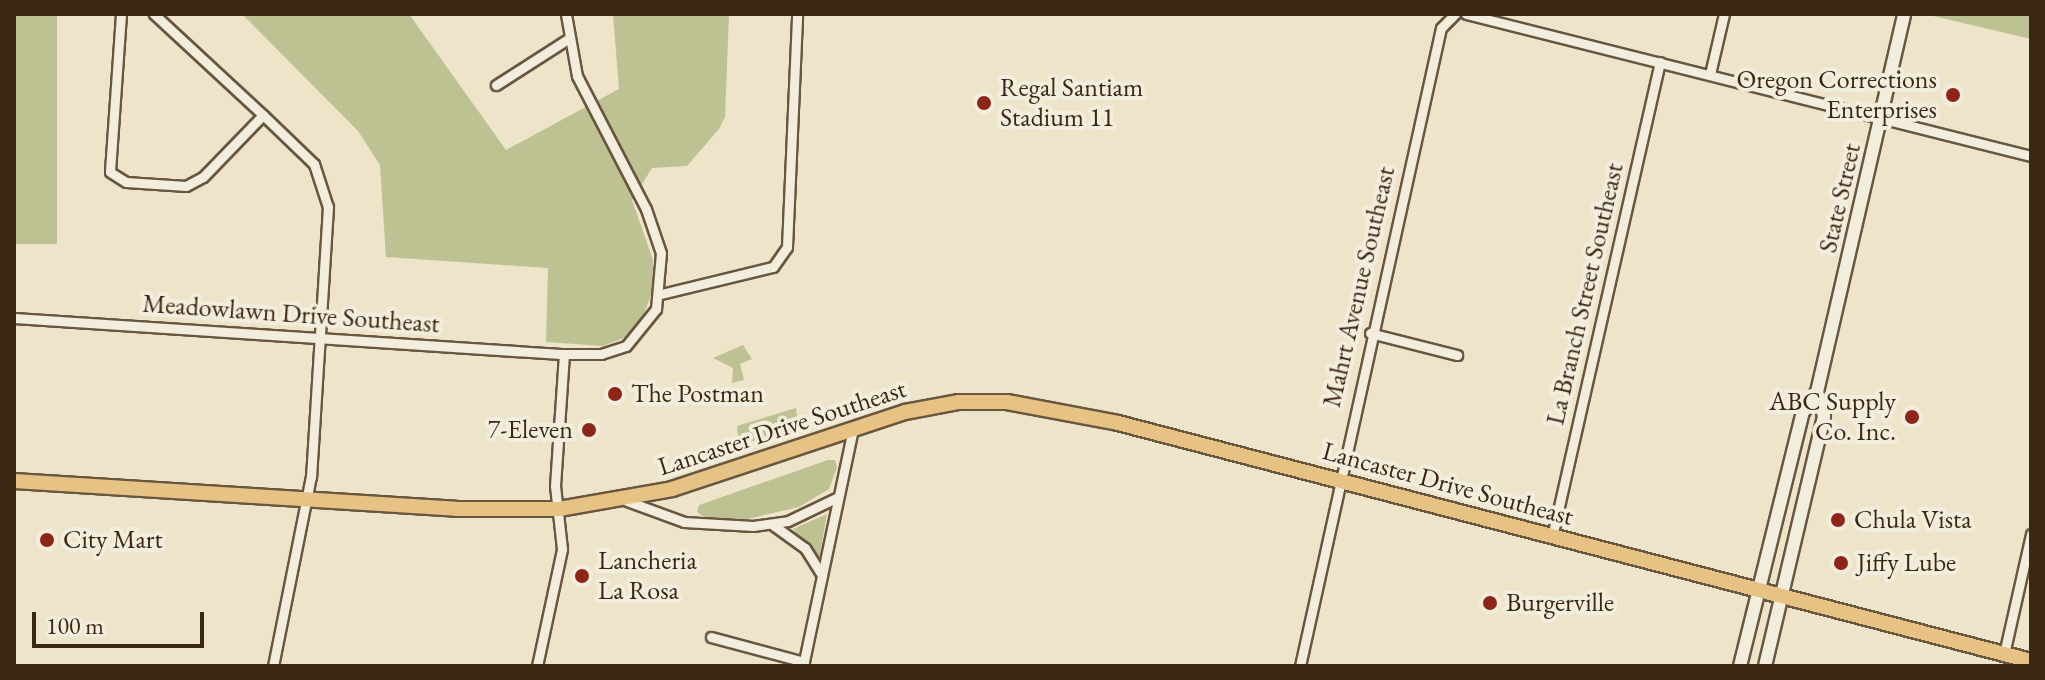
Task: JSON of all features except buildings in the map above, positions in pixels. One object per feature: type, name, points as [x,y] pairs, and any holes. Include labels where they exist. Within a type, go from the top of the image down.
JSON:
[{"type":"main road","name":"State Street","points":[[1740,666],[1803,412],[1817,392],[1904,14]]},
{"type":"main road","name":"State Street","points":[[1765,666],[1824,416],[1817,392]]},
{"type":"main road","name":"Lancaster Drive Southeast","points":[[14,481],[308,499],[559,509],[627,501],[853,428],[936,405],[1007,402],[1093,417],[2031,661]]},
{"type":"street","points":[[121,14],[109,163],[116,178],[186,186],[198,181],[263,115]]},
{"type":"street","points":[[154,14],[314,164],[326,190],[321,338],[308,499],[273,666]]},
{"type":"street","points":[[566,14],[577,76],[657,235],[661,294],[762,270],[781,258],[789,232],[797,14]]},
{"type":"street","points":[[1466,14],[1710,74],[1880,121],[2031,156]]},
{"type":"street","points":[[1710,74],[1724,14]]},
{"type":"street","name":"Mahrt Avenue Southeast","points":[[1300,666],[1370,333],[1441,28],[1452,15]]},
{"type":"street","points":[[496,85],[568,39]]},
{"type":"street","name":"La Branch Street Southeast","points":[[1552,537],[1660,62]]},
{"type":"street","name":"Meadowlawn Drive Southeast","points":[[14,318],[601,354],[626,346],[650,321],[661,294]]},
{"type":"street","points":[[1370,333],[1457,355]]},
{"type":"street","points":[[537,666],[562,549],[555,486],[564,354]]},
{"type":"street","points":[[711,637],[804,664],[853,428]]},
{"type":"street","points":[[627,501],[684,522],[773,525],[838,497]]},
{"type":"street","points":[[773,525],[805,548],[822,575]]},
{"type":"street","points":[[2004,654],[2031,534]]},
{"type":"green space","points":[[14,14],[57,14],[57,244],[14,244]]},
{"type":"green space","points":[[242,14],[409,14],[506,150],[619,89],[613,14],[729,14],[725,117],[719,129],[687,166],[652,168],[632,200],[653,260],[653,290],[642,319],[626,337],[603,346],[546,342],[548,268],[386,257],[380,165],[358,131]]},
{"type":"green space","points":[[1929,14],[2031,14],[2031,39],[1929,15]]},
{"type":"green space","points":[[743,345],[752,359],[740,364],[744,380],[732,383],[733,368],[713,358]]},
{"type":"green space","points":[[796,408],[798,425],[739,446],[737,426]]},
{"type":"green space","points":[[835,460],[837,467],[829,489],[799,507],[743,520],[704,517],[697,512],[699,505]]},
{"type":"green space","points":[[827,514],[819,559],[793,529]]},
{"type":"place","name":"Oregon Corrections Enterprises","points":[[1953,95]]},
{"type":"place","name":"Regal Santiam Stadium 11","points":[[984,103]]},
{"type":"place","name":"The Postman","points":[[615,394]]},
{"type":"place","name":"ABC Supply Co. Inc.","points":[[1912,417]]},
{"type":"place","name":"7-Eleven","points":[[589,430]]},
{"type":"place","name":"Chula Vista","points":[[1838,520]]},
{"type":"place","name":"City Mart","points":[[47,540]]},
{"type":"place","name":"Jiffy Lube","points":[[1841,563]]},
{"type":"place","name":"Lancheria La Rosa","points":[[582,576]]},
{"type":"place","name":"Burgerville","points":[[1490,603]]}]
